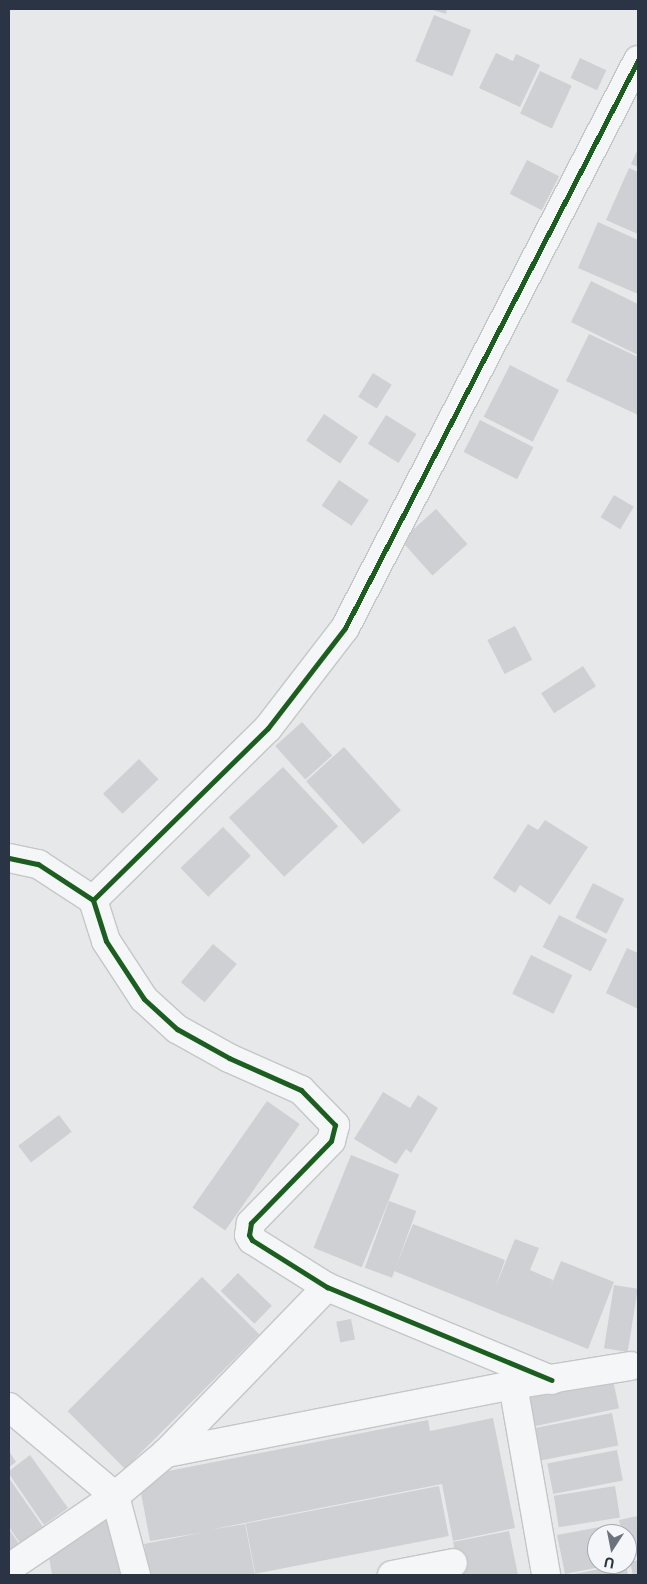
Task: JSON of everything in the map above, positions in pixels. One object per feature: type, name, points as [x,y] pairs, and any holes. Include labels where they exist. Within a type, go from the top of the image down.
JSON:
[{"type":"street","points":[[92,900],[268,728],[345,628],[638,60]]},
{"type":"street","points":[[9,858],[38,864],[92,900],[106,941],[144,999],[176,1029],[229,1058],[301,1090],[335,1125],[331,1141],[251,1224],[249,1229],[252,1240],[327,1287],[551,1380]]},
{"type":"street","points":[[9,1568],[115,1496],[166,1452],[327,1287]]},
{"type":"street","points":[[166,1452],[513,1385],[630,1366]]},
{"type":"street","points":[[513,1385],[546,1575]]},
{"type":"street","points":[[9,1407],[115,1496],[136,1575]]},
{"type":"street","points":[[392,1575],[453,1563]]},
{"type":"building","points":[[430,9],[447,9],[446,14]]},
{"type":"building","points":[[434,15],[471,30],[452,76],[415,61]]},
{"type":"building","points":[[496,53],[513,61],[516,54],[540,65],[520,107],[479,88]]},
{"type":"building","points":[[580,58],[606,70],[597,90],[571,78]]},
{"type":"building","points":[[540,71],[572,86],[552,128],[520,114]]},
{"type":"building","points":[[638,149],[638,167],[631,164]]},
{"type":"building","points":[[527,160],[559,176],[542,210],[510,194]]},
{"type":"building","points":[[629,168],[638,172],[638,234],[606,220]]},
{"type":"building","points":[[598,222],[638,240],[638,294],[578,268]]},
{"type":"building","points":[[591,281],[638,304],[638,355],[571,322]]},
{"type":"building","points":[[589,334],[638,357],[638,415],[566,381]]},
{"type":"building","points":[[510,365],[559,390],[533,442],[484,417]]},
{"type":"building","points":[[373,373],[392,385],[377,408],[358,397]]},
{"type":"building","points":[[324,414],[358,437],[340,463],[306,441]]},
{"type":"building","points":[[386,415],[417,434],[399,463],[368,444]]},
{"type":"building","points":[[480,420],[533,447],[517,479],[464,452]]},
{"type":"building","points":[[339,480],[369,500],[352,526],[322,506]]},
{"type":"building","points":[[614,495],[634,507],[620,529],[601,517]]},
{"type":"building","points":[[436,509],[467,544],[433,575],[401,540]]},
{"type":"building","points":[[515,626],[532,660],[505,674],[487,640]]},
{"type":"building","points":[[583,666],[596,686],[554,713],[541,693]]},
{"type":"building","points":[[302,722],[332,755],[305,780],[275,746]]},
{"type":"building","points":[[344,747],[401,810],[363,844],[306,781]]},
{"type":"building","points":[[139,759],[158,779],[122,814],[103,794]]},
{"type":"building","points":[[283,767],[338,826],[284,877],[229,817]]},
{"type":"building","points":[[545,820],[588,847],[550,905],[520,885],[515,893],[493,878],[528,824],[538,830]]},
{"type":"building","points":[[223,827],[251,856],[208,897],[181,868]]},
{"type":"building","points":[[593,883],[624,899],[606,934],[575,918]]},
{"type":"building","points":[[559,915],[607,940],[591,972],[543,947]]},
{"type":"building","points":[[213,944],[237,964],[205,1002],[181,982]]},
{"type":"building","points":[[627,948],[638,953],[638,1009],[606,993]]},
{"type":"building","points":[[531,955],[572,975],[553,1014],[512,994]]},
{"type":"building","points":[[383,1092],[410,1108],[418,1095],[438,1108],[411,1153],[406,1149],[396,1164],[354,1139]]},
{"type":"building","points":[[267,1101],[300,1124],[225,1230],[192,1207]]},
{"type":"building","points":[[59,1115],[72,1132],[31,1162],[18,1146]]},
{"type":"building","points":[[351,1155],[399,1174],[362,1267],[314,1248]]},
{"type":"building","points":[[389,1201],[416,1211],[392,1278],[365,1268]]},
{"type":"building","points":[[413,1224],[505,1260],[495,1288],[515,1239],[539,1248],[530,1270],[553,1280],[549,1291],[561,1261],[614,1282],[588,1349],[394,1271]]},
{"type":"building","points":[[238,1273],[272,1306],[254,1324],[221,1291]]},
{"type":"building","points":[[202,1277],[259,1334],[125,1469],[68,1411]]},
{"type":"building","points":[[614,1285],[638,1289],[628,1352],[604,1348]]},
{"type":"building","points":[[351,1319],[355,1340],[340,1342],[336,1322]]},
{"type":"building","points":[[613,1380],[619,1408],[531,1427],[525,1399]]},
{"type":"building","points":[[612,1413],[618,1445],[539,1461],[532,1428]]},
{"type":"building","points":[[493,1418],[515,1528],[453,1541],[442,1484],[209,1530],[245,1524],[255,1575],[150,1575],[144,1544],[205,1532],[150,1541],[138,1477],[428,1420],[430,1431]]},
{"type":"building","points":[[617,1450],[623,1480],[553,1494],[547,1464]]},
{"type":"building","points":[[9,1451],[16,1462],[9,1467]]},
{"type":"building","points":[[30,1455],[68,1508],[44,1525],[9,1474],[9,1471]]},
{"type":"building","points":[[9,1478],[43,1527],[20,1543],[9,1527]]},
{"type":"building","points":[[439,1486],[449,1536],[255,1574],[246,1524]]},
{"type":"building","points":[[615,1486],[620,1518],[559,1527],[554,1496]]},
{"type":"building","points":[[108,1513],[121,1575],[52,1575],[48,1551]]},
{"type":"building","points":[[638,1516],[638,1556],[637,1524],[620,1524],[619,1520]]},
{"type":"building","points":[[9,1529],[19,1544],[9,1551]]},
{"type":"building","points":[[587,1529],[587,1570],[565,1574],[557,1535]]},
{"type":"building","points":[[509,1531],[518,1575],[460,1575],[453,1542]]},
{"type":"building","points":[[637,1560],[638,1575],[633,1575],[637,1574]]},
{"type":"building","points":[[587,1572],[587,1574],[628,1575],[574,1575]]},
{"type":"cycle path","points":[[9,858],[38,864],[93,900],[268,728],[345,628],[638,60]]},
{"type":"cycle path","points":[[93,900],[106,941],[144,999],[177,1029],[229,1058],[301,1090],[335,1125],[331,1141],[251,1223],[249,1235],[252,1240],[327,1287],[551,1380]]}]
